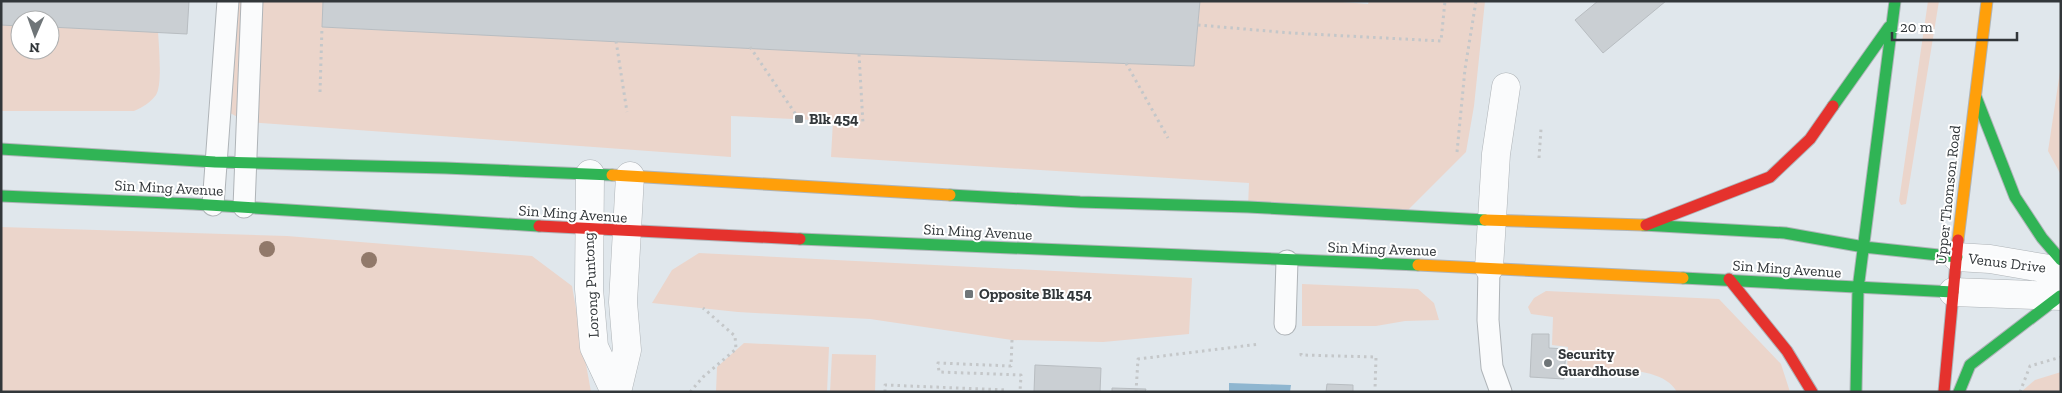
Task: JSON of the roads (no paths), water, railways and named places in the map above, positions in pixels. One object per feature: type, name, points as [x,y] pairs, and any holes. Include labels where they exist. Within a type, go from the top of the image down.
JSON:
[{"type":"main road","points":[[1856,392],[1858,289],[1895,1]]},
{"type":"main road","name":"Upper Thomson Road","points":[[1944,392],[1960,213],[1987,1]]},
{"type":"main road","points":[[1646,225],[1770,177],[1810,139],[1893,21]]},
{"type":"main road","points":[[1974,93],[2015,197],[2042,238],[2061,260]]},
{"type":"main road","name":"Sin Ming Avenue","points":[[1,149],[215,162],[590,174],[1080,202],[1248,207],[1492,220],[1646,225],[1785,233],[1864,247]]},
{"type":"main road","name":"Sin Ming Avenue","points":[[1,196],[213,205],[628,232],[1286,261],[1490,268],[1729,279],[1858,289],[1953,292]]},
{"type":"main road","name":"Venus Drive","points":[[1864,247],[1957,257]]},
{"type":"main road","points":[[1729,279],[1786,351],[1812,392]]},
{"type":"main road","points":[[1959,392],[1970,365],[2060,288]]},
{"type":"street","points":[[1490,268],[1497,148],[1506,87]]},
{"type":"street","name":"Lorong Puntong","points":[[590,174],[588,230],[589,289],[594,347],[616,392]]},
{"type":"street","name":"Lorong Puntong","points":[[616,392],[627,350],[622,302],[628,232],[630,176]]},
{"type":"street","name":"Venus Drive","points":[[1957,257],[1990,259],[2060,288]]},
{"type":"street","name":"Venus Drive","points":[[1953,292],[2060,288]]},
{"type":"lane","points":[[213,205],[215,162],[226,52],[228,1]]},
{"type":"lane","points":[[244,207],[252,1]]},
{"type":"lane","points":[[1285,324],[1286,261]]},
{"type":"lane","points":[[1490,268],[1488,320],[1492,367],[1501,392]]},
{"type":"water","points":[[1229,383],[1291,385],[1290,392],[1229,392]]},
{"type":"place","name":"Blk 454","points":[[799,119]]},
{"type":"place","name":"Opposite Blk 454","points":[[969,294]]},
{"type":"place","name":"Security Guardhouse","points":[[1548,363]]}]
